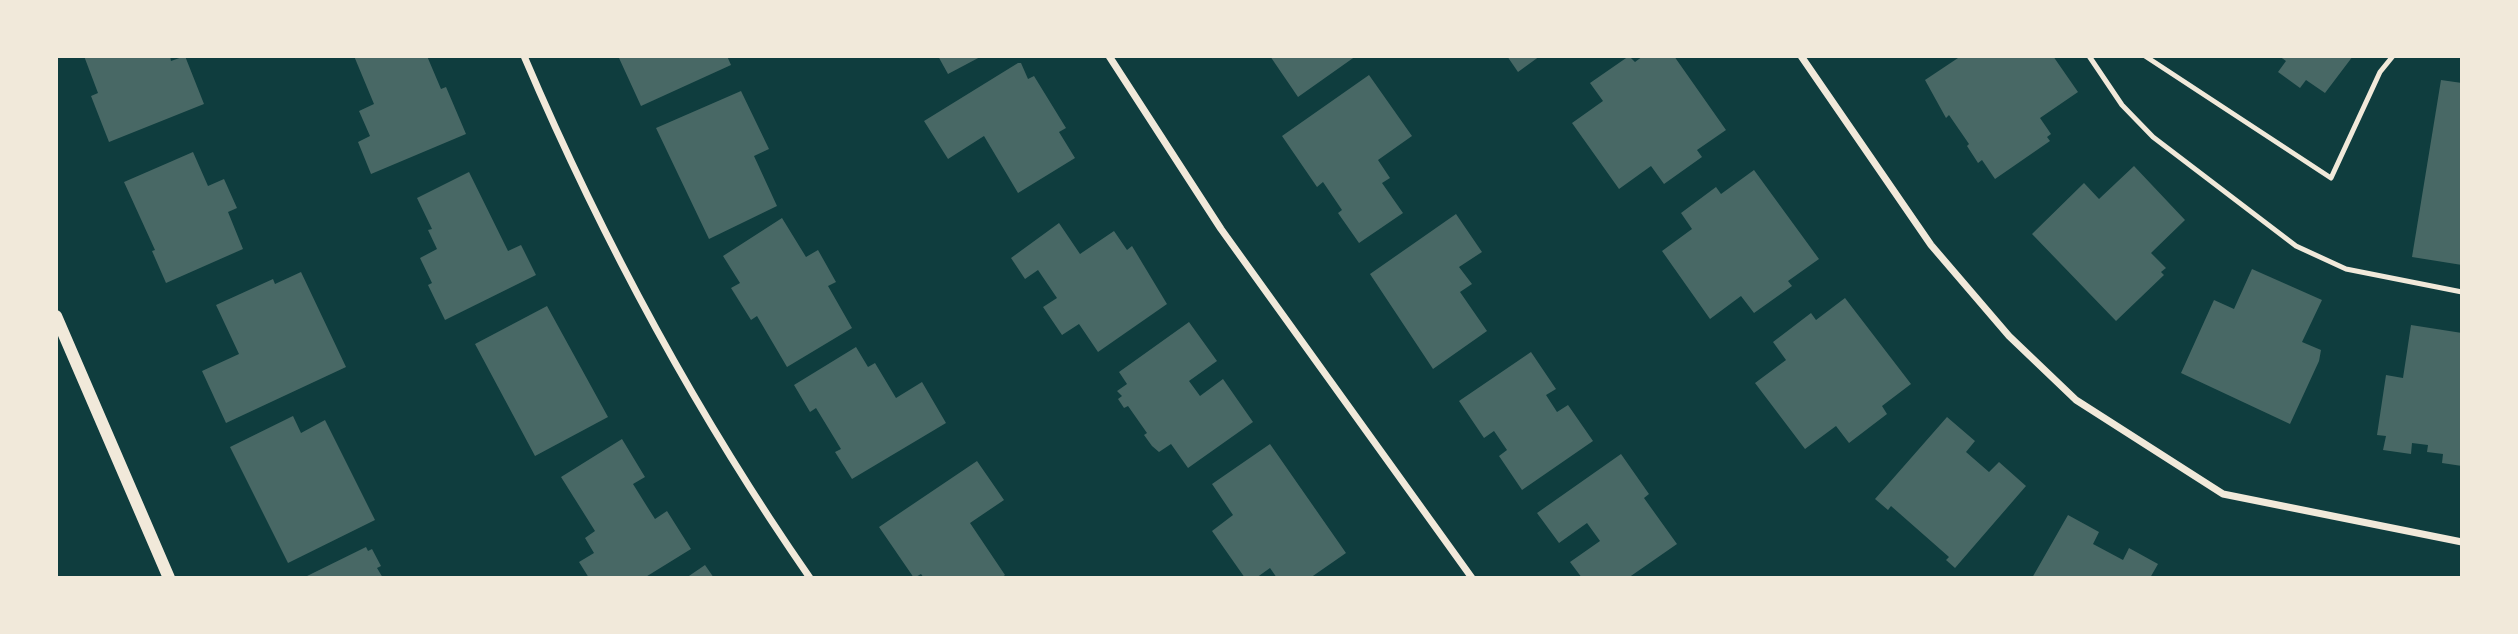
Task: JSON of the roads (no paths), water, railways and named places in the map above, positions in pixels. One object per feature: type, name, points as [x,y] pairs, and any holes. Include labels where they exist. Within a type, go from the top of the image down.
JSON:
[{"type":"street","points":[[524,56],[549,116],[666,351],[773,524],[810,578]]},
{"type":"street","points":[[1109,56],[1221,229],[1472,578]]},
{"type":"street","points":[[1801,56],[1931,246],[2009,336],[2076,400],[2223,494],[2462,542]]},
{"type":"street","points":[[56,316],[169,578]]},
{"type":"lane","points":[[2089,56],[2122,105],[2153,137],[2296,246],[2346,270],[2462,292]]},
{"type":"lane","points":[[2145,56],[2332,178],[2380,72],[2393,56]]}]
